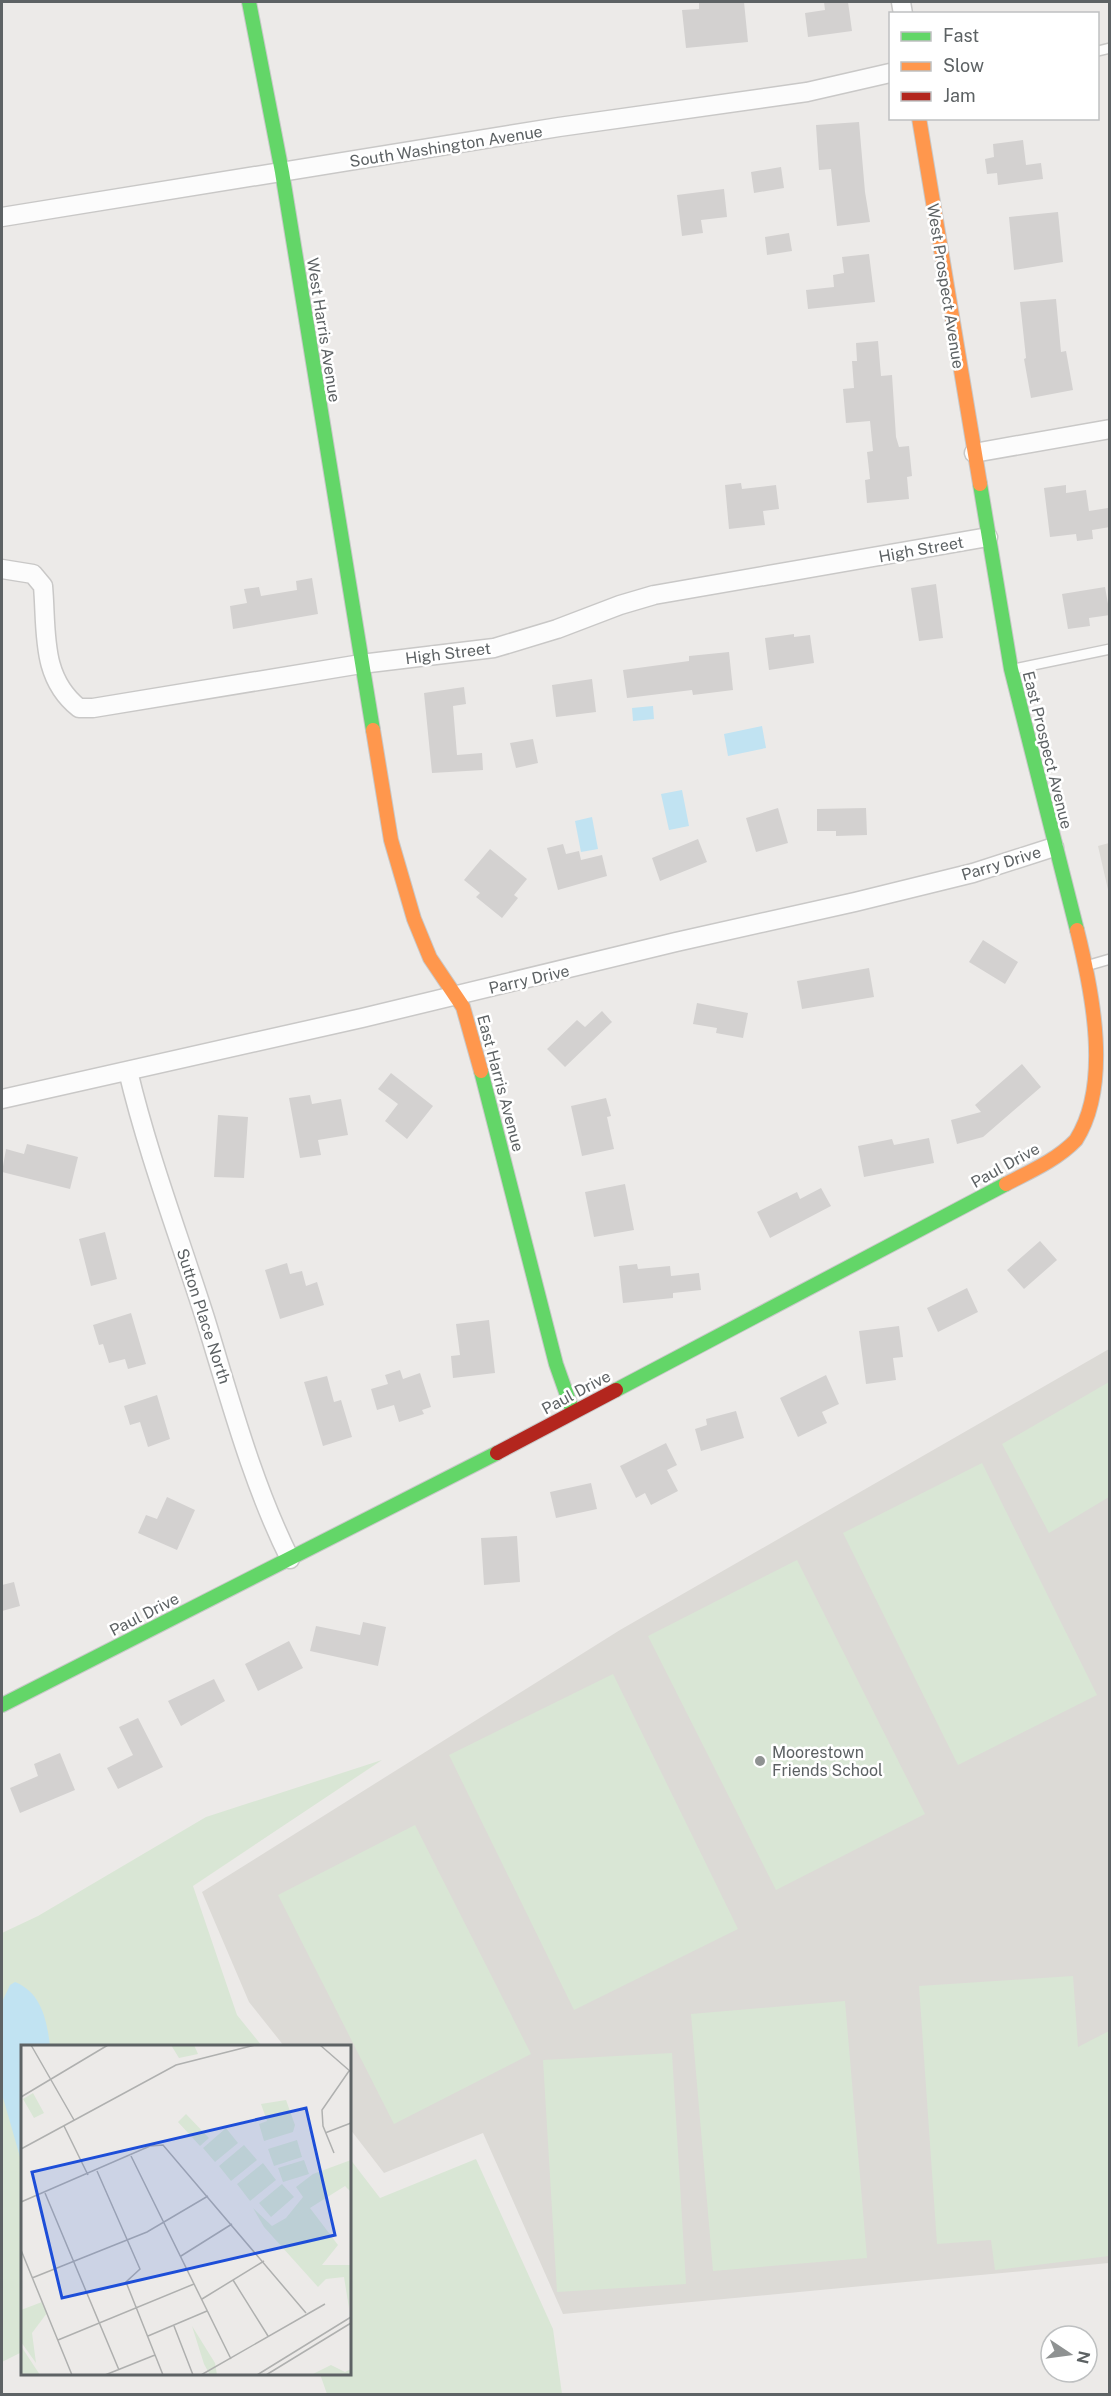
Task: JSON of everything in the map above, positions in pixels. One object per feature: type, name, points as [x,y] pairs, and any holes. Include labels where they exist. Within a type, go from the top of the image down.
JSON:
[{"type":"street","name":"West Harris Avenue","points":[[249,2],[282,172],[361,664]]},
{"type":"street","name":"South Washington Avenue","points":[[2,217],[559,127],[807,92],[889,73]]},
{"type":"street","name":"West Prospect Avenue","points":[[919,120],[974,453]]},
{"type":"street","points":[[974,453],[1110,429]]},
{"type":"street","name":"East Prospect Avenue","points":[[974,453],[1011,669],[1100,1024],[1104,1052]]},
{"type":"street","name":"High Street","points":[[2,569],[33,574],[43,586],[52,677],[61,691],[78,708],[93,708],[361,664],[494,648],[557,630],[609,609],[654,595],[988,537]]},
{"type":"street","name":"East Harris Avenue","points":[[361,664],[379,779],[398,869],[430,958],[456,996],[468,1019],[556,1364],[573,1412]]},
{"type":"street","name":"Parry Drive","points":[[2,1099],[456,996],[951,879],[1054,847]]},
{"type":"street","name":"Paul Drive","points":[[2,1705],[435,1486],[979,1199],[1064,1151],[1079,1138],[1094,1112],[1102,1077],[1104,1052]]},
{"type":"street","name":"Sutton Place North","points":[[128,1071],[146,1137],[236,1419],[275,1529],[290,1558]]},
{"type":"lane","points":[[1011,669],[1106,650]]},
{"type":"lane","points":[[1085,966],[1110,959]]},
{"type":"shaded area","points":[[1110,843],[1109,894],[1098,846]]},
{"type":"shaded area","name":"Moorestown Friends School","points":[[1109,1349],[1109,2263],[563,2314],[483,2133],[384,2173],[351,2130],[351,2045],[283,2045],[249,2002],[202,1892],[620,1630]]},
{"type":"green space","points":[[1109,1382],[1109,1497],[1049,1533],[1002,1444]]},
{"type":"green space","points":[[982,1463],[1097,1695],[958,1765],[843,1533]]},
{"type":"green space","points":[[797,1560],[925,1814],[776,1890],[648,1636]]},
{"type":"green space","points":[[613,1674],[738,1929],[574,2010],[449,1755]]},
{"type":"green space","points":[[382,1760],[193,1886],[237,2015],[261,2045],[21,2045],[21,2352],[2,2362],[2,1933],[38,1916],[206,1817]]},
{"type":"green space","points":[[415,1825],[531,2054],[394,2124],[278,1895]]},
{"type":"green space","points":[[1073,1976],[1078,2047],[1109,2031],[1109,2256],[995,2270],[991,2240],[937,2244],[919,1986]]},
{"type":"green space","points":[[845,2001],[867,2258],[713,2271],[691,2014]]},
{"type":"green space","points":[[672,2053],[686,2284],[557,2292],[543,2060]]},
{"type":"green space","points":[[476,2159],[553,2329],[562,2394],[327,2394],[320,2375],[351,2375],[351,2160],[380,2198]]},
{"type":"water","points":[[653,706],[654,719],[633,721],[632,708]]},
{"type":"water","points":[[762,726],[766,748],[728,756],[724,734]]},
{"type":"water","points":[[682,790],[689,826],[669,830],[661,794]]},
{"type":"water","points":[[592,817],[598,849],[581,852],[575,821]]},
{"type":"water","points":[[15,1982],[24,1987],[37,2000],[45,2018],[50,2045],[21,2045],[21,2160],[2,2094],[2,2002],[10,1985]]},
{"type":"building","points":[[699,2],[744,2],[748,42],[686,48],[682,10],[699,9]]},
{"type":"building","points":[[824,2],[848,2],[852,31],[808,37],[805,13],[825,10]]},
{"type":"building","points":[[859,122],[870,222],[837,226],[831,169],[819,170],[816,125]]},
{"type":"building","points":[[1023,140],[1026,165],[1041,163],[1043,179],[998,185],[997,173],[987,174],[985,159],[994,157],[993,144]]},
{"type":"building","points":[[781,167],[784,188],[754,193],[751,172]]},
{"type":"building","points":[[724,189],[727,217],[701,220],[703,233],[682,236],[677,195]]},
{"type":"building","points":[[1058,212],[1063,262],[1014,270],[1009,217]]},
{"type":"building","points":[[789,233],[792,251],[767,255],[765,237]]},
{"type":"building","points":[[869,254],[875,302],[808,309],[806,290],[834,287],[833,275],[844,273],[842,257]]},
{"type":"building","points":[[1056,299],[1061,352],[1066,351],[1073,390],[1031,398],[1024,359],[1026,358],[1020,302]]},
{"type":"building","points":[[878,341],[881,376],[892,375],[896,437],[899,447],[909,446],[912,476],[907,477],[909,499],[867,503],[865,480],[870,479],[867,452],[873,451],[870,421],[846,423],[843,389],[854,388],[852,361],[857,361],[856,343]]},
{"type":"building","points":[[741,483],[742,489],[776,485],[779,509],[763,511],[765,525],[729,529],[725,485]]},
{"type":"building","points":[[1066,485],[1066,493],[1086,490],[1089,511],[1108,508],[1110,527],[1092,530],[1093,539],[1077,541],[1076,534],[1050,537],[1044,488]]},
{"type":"building","points":[[312,578],[318,614],[233,629],[230,606],[247,603],[244,589],[259,587],[261,596],[297,590],[296,581]]},
{"type":"building","points":[[936,584],[943,638],[919,641],[911,588]]},
{"type":"building","points":[[1105,587],[1110,615],[1089,618],[1090,626],[1068,629],[1062,594]]},
{"type":"building","points":[[794,634],[794,637],[810,635],[814,663],[769,670],[765,638]]},
{"type":"building","points":[[729,652],[733,690],[693,695],[692,690],[627,698],[623,670],[689,661],[689,656]]},
{"type":"building","points":[[592,679],[596,712],[556,717],[552,685]]},
{"type":"building","points":[[464,687],[466,704],[453,706],[457,755],[482,753],[483,770],[432,773],[424,693]]},
{"type":"building","points":[[533,739],[538,763],[516,768],[510,743]]},
{"type":"building","points":[[778,808],[788,843],[756,852],[746,818]]},
{"type":"building","points":[[866,808],[867,835],[836,836],[836,831],[817,831],[817,809]]},
{"type":"building","points":[[698,839],[707,862],[660,881],[652,858]]},
{"type":"building","points":[[563,844],[566,854],[579,851],[581,860],[602,855],[607,876],[558,890],[547,848]]},
{"type":"building","points":[[490,849],[527,879],[514,895],[518,898],[502,918],[476,897],[480,893],[464,880]]},
{"type":"building","points":[[983,940],[1018,962],[1005,984],[969,962]]},
{"type":"building","points":[[869,968],[874,997],[802,1009],[797,981]]},
{"type":"building","points":[[697,1003],[748,1013],[743,1038],[716,1033],[717,1028],[693,1024]]},
{"type":"building","points":[[602,1011],[612,1022],[565,1067],[547,1049],[577,1020],[585,1027]]},
{"type":"building","points":[[1022,1064],[1041,1087],[983,1137],[957,1144],[951,1120],[981,1112],[975,1105]]},
{"type":"building","points":[[391,1073],[433,1106],[407,1139],[385,1121],[398,1104],[378,1089]]},
{"type":"building","points":[[310,1095],[312,1104],[341,1099],[348,1135],[318,1140],[321,1155],[300,1158],[289,1098]]},
{"type":"building","points":[[606,1098],[611,1116],[607,1117],[614,1149],[582,1156],[571,1106]]},
{"type":"building","points":[[218,1115],[248,1117],[244,1178],[214,1177]]},
{"type":"building","points":[[929,1138],[934,1163],[864,1177],[858,1146],[892,1139],[894,1145]]},
{"type":"building","points":[[27,1144],[78,1157],[70,1189],[2,1172],[6,1149],[24,1154]]},
{"type":"building","points":[[625,1184],[634,1230],[594,1237],[585,1192]]},
{"type":"building","points":[[821,1188],[831,1206],[770,1238],[757,1212],[797,1192],[800,1199]]},
{"type":"building","points":[[105,1232],[117,1279],[91,1286],[79,1239]]},
{"type":"building","points":[[1040,1241],[1057,1260],[1024,1289],[1007,1270]]},
{"type":"building","points":[[287,1263],[290,1274],[302,1271],[306,1286],[317,1282],[324,1305],[280,1319],[265,1270]]},
{"type":"building","points":[[637,1264],[638,1269],[670,1266],[671,1276],[699,1273],[701,1290],[673,1293],[673,1298],[623,1303],[619,1266]]},
{"type":"building","points":[[967,1288],[978,1312],[938,1332],[927,1308]]},
{"type":"building","points":[[131,1313],[146,1364],[128,1369],[125,1359],[109,1363],[103,1344],[99,1345],[93,1325]]},
{"type":"building","points":[[489,1320],[495,1373],[453,1378],[451,1356],[460,1355],[456,1324]]},
{"type":"building","points":[[899,1326],[903,1357],[893,1358],[896,1380],[866,1384],[859,1331]]},
{"type":"building","points":[[400,1370],[403,1379],[420,1373],[431,1407],[422,1410],[424,1414],[399,1422],[394,1405],[377,1410],[371,1389],[388,1384],[385,1375]]},
{"type":"building","points":[[826,1375],[839,1404],[822,1412],[827,1423],[798,1437],[780,1398]]},
{"type":"building","points":[[327,1376],[334,1402],[341,1400],[352,1437],[323,1446],[304,1382]]},
{"type":"building","points":[[157,1395],[170,1439],[148,1447],[140,1422],[130,1425],[124,1406]]},
{"type":"building","points":[[736,1411],[744,1438],[701,1451],[695,1429],[707,1425],[706,1419]]},
{"type":"building","points":[[666,1443],[677,1465],[667,1470],[678,1491],[651,1505],[645,1493],[636,1498],[620,1466]]},
{"type":"building","points":[[591,1483],[597,1509],[556,1518],[550,1492]]},
{"type":"building","points":[[167,1497],[195,1510],[177,1550],[138,1533],[146,1515],[157,1519]]},
{"type":"building","points":[[517,1536],[520,1582],[484,1585],[481,1538]]},
{"type":"building","points":[[14,1582],[20,1606],[2,1611],[2,1585]]},
{"type":"building","points":[[363,1622],[386,1627],[378,1666],[310,1651],[316,1626],[360,1635]]},
{"type":"building","points":[[289,1641],[303,1668],[258,1691],[245,1664]]},
{"type":"building","points":[[214,1679],[225,1701],[181,1726],[168,1701]]},
{"type":"building","points":[[138,1718],[163,1767],[118,1789],[107,1768],[133,1755],[119,1727]]},
{"type":"building","points":[[60,1753],[75,1790],[20,1813],[10,1788],[38,1776],[34,1764]]},
{"type":"traffic: fast","points":[[249,2],[282,172],[373,730]]},
{"type":"traffic: fast","points":[[980,484],[1011,669],[1077,930]]},
{"type":"traffic: fast","points":[[481,1071],[556,1364],[573,1412]]},
{"type":"traffic: fast","points":[[616,1390],[1006,1184]]},
{"type":"traffic: fast","points":[[2,1705],[497,1453]]},
{"type":"traffic: slow","points":[[919,120],[980,484]]},
{"type":"traffic: slow","points":[[373,730],[391,840],[414,919],[430,958],[463,1007],[481,1071]]},
{"type":"traffic: slow","points":[[1006,1184],[1060,1154],[1076,1140],[1087,1118],[1093,1093],[1096,1038],[1089,982],[1077,930]]},
{"type":"traffic: jam","points":[[497,1453],[616,1390]]},
{"type":"place","name":"Moorestown Friends School","points":[[760,1761]]}]
